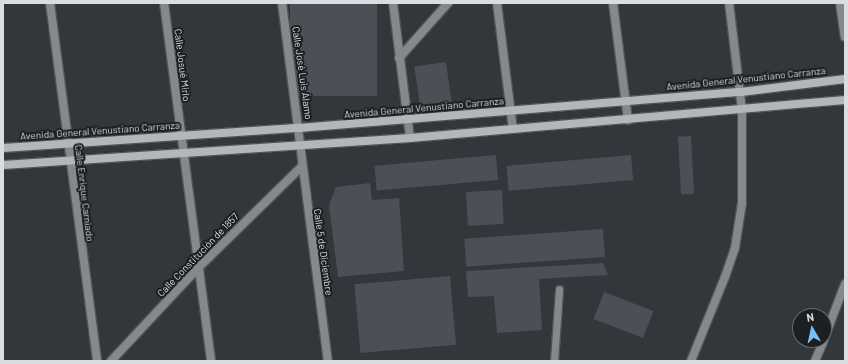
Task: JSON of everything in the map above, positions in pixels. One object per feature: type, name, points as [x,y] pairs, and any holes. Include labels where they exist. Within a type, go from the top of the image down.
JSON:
[{"type":"main road","name":"Avenida General Venustiano Carranza","points":[[3,148],[181,134],[299,128],[511,111],[741,92],[845,79]]},
{"type":"main road","points":[[3,165],[410,138],[845,100]]},
{"type":"street","name":"Calle Enrique Carniado","points":[[50,3],[69,160],[97,361]]},
{"type":"street","name":"Calle Josué Mirlo","points":[[164,3],[184,154]]},
{"type":"street","name":"Calle José Luis Álamo","points":[[282,3],[299,128],[300,146]]},
{"type":"street","points":[[392,3],[410,138]]},
{"type":"street","points":[[399,58],[448,3]]},
{"type":"street","points":[[497,3],[513,129]]},
{"type":"street","points":[[613,3],[628,120]]},
{"type":"street","points":[[691,361],[735,248],[744,172],[741,92],[729,3]]},
{"type":"street","points":[[840,3],[845,38]]},
{"type":"street","name":"Calle 5 de Diciembre","points":[[300,146],[328,361]]},
{"type":"street","points":[[184,154],[211,361]]},
{"type":"street","name":"Calle Constitución de 1857","points":[[111,361],[198,268],[302,166]]},
{"type":"street","points":[[832,319],[845,284]]},
{"type":"street","points":[[815,361],[821,348]]},
{"type":"lane","points":[[554,361],[559,289]]},
{"type":"building","points":[[290,3],[377,3],[377,96],[290,96]]},
{"type":"building","points":[[446,62],[452,105],[420,109],[414,66]]},
{"type":"building","points":[[691,136],[694,194],[681,195],[678,137]]},
{"type":"building","points":[[496,155],[498,180],[377,191],[374,166]]},
{"type":"building","points":[[631,155],[633,180],[509,191],[506,166]]},
{"type":"building","points":[[370,183],[372,200],[399,198],[404,271],[338,277],[329,205],[336,187]]},
{"type":"building","points":[[502,190],[504,224],[468,226],[466,192]]},
{"type":"building","points":[[603,229],[605,257],[466,267],[464,239]]},
{"type":"building","points":[[603,263],[608,275],[539,279],[542,330],[497,333],[494,296],[468,297],[466,271]]},
{"type":"building","points":[[450,276],[456,345],[360,353],[354,284]]},
{"type":"building","points":[[604,292],[653,311],[643,338],[594,319]]}]
